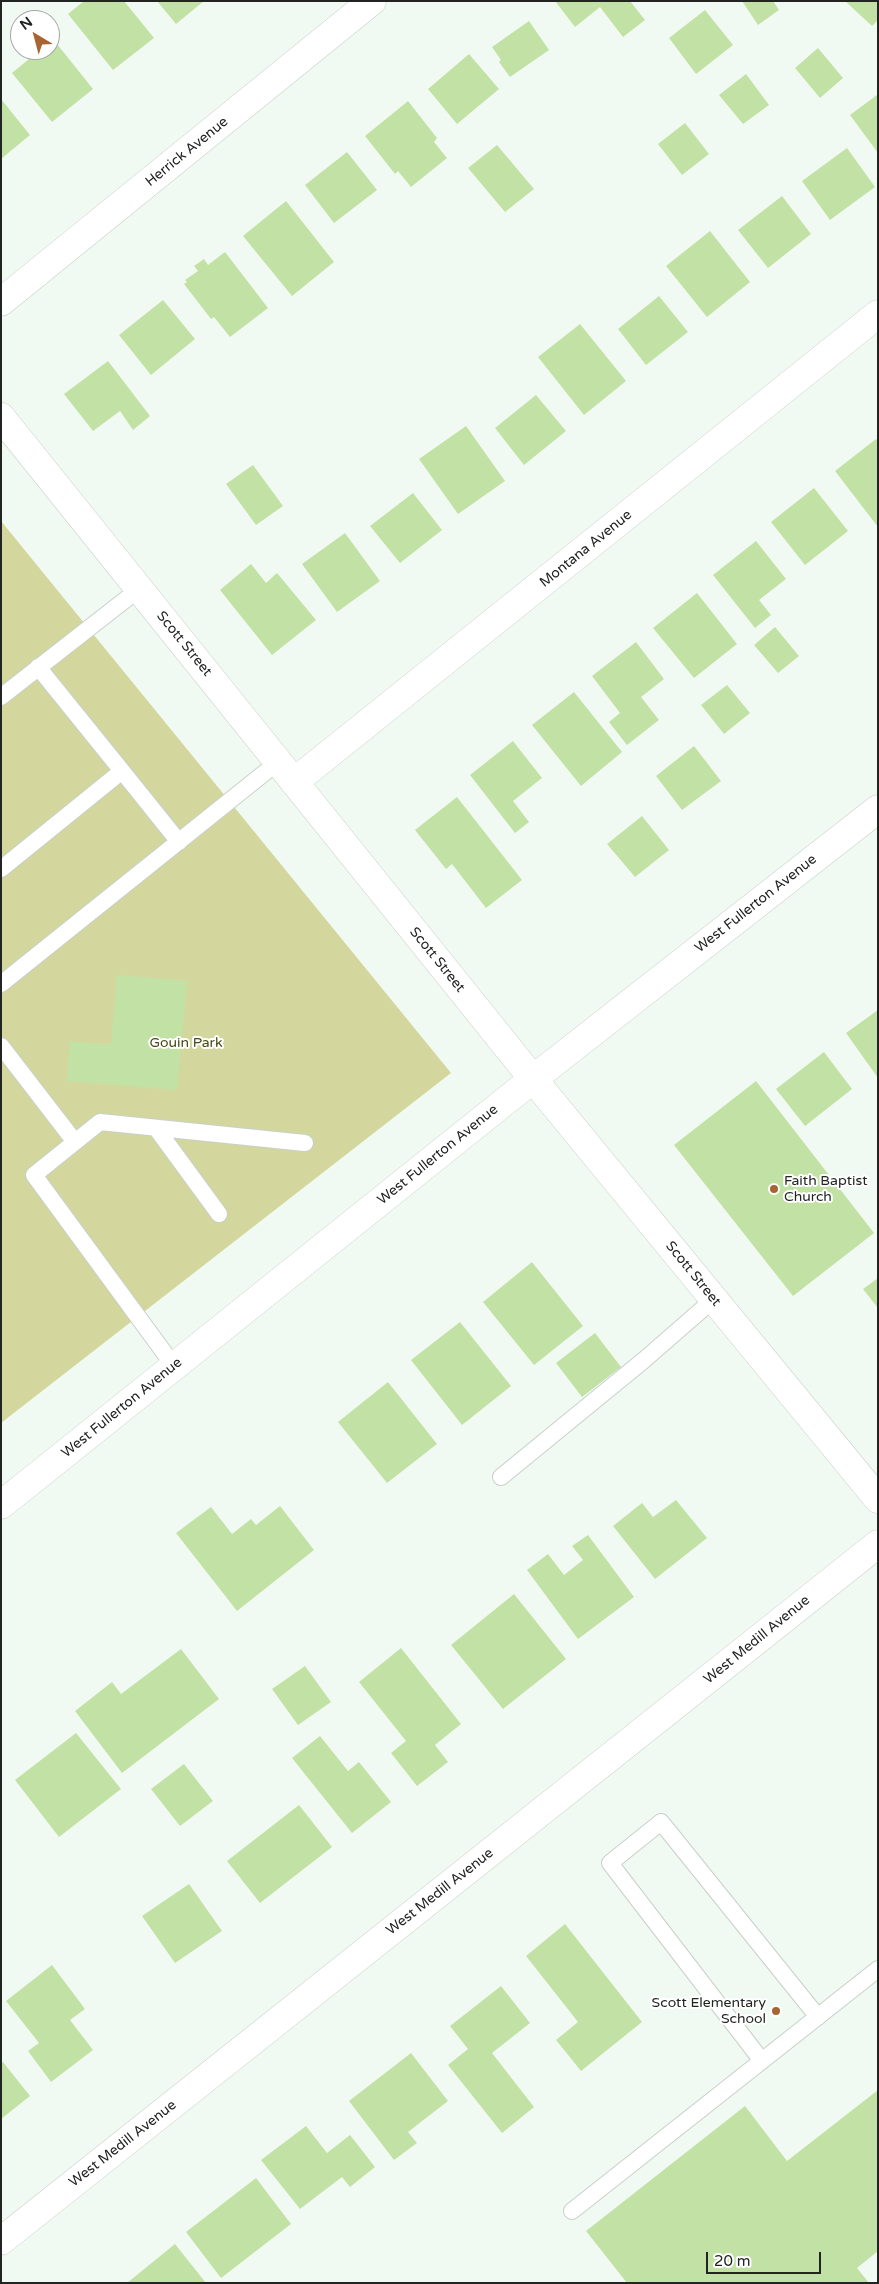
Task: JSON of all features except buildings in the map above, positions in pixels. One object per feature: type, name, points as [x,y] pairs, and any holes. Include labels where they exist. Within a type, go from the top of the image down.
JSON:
[{"type":"street","name":"Herrick Avenue","points":[[1,302],[372,1]]},
{"type":"street","name":"Montana Avenue","points":[[286,772],[878,314]]},
{"type":"street","name":"Scott Street","points":[[1,418],[533,1079],[878,1499]]},
{"type":"street","name":"West Fullerton Avenue","points":[[1,1505],[533,1079],[878,809]]},
{"type":"street","name":"West Medill Avenue","points":[[1,2241],[878,1544]]},
{"type":"lane","points":[[1,697],[139,589]]},
{"type":"lane","points":[[38,667],[179,842]]},
{"type":"lane","points":[[1,869],[122,772]]},
{"type":"lane","points":[[1,984],[179,842],[286,772]]},
{"type":"lane","points":[[1,1046],[75,1142]]},
{"type":"lane","points":[[174,1366],[34,1175],[100,1122],[305,1143]]},
{"type":"lane","points":[[156,1128],[219,1214]]},
{"type":"lane","points":[[501,1477],[644,1360],[714,1299]]},
{"type":"lane","points":[[762,2061],[610,1863],[661,1822],[818,2017]]},
{"type":"lane","points":[[572,2211],[878,1970]]},
{"type":"green space","name":"Gouin Park","points":[[1,521],[451,1073],[1,1423]]},
{"type":"place","name":"Faith Baptist Church","points":[[774,1189]]},
{"type":"place","name":"Scott Elementary School","points":[[776,2011]]}]
